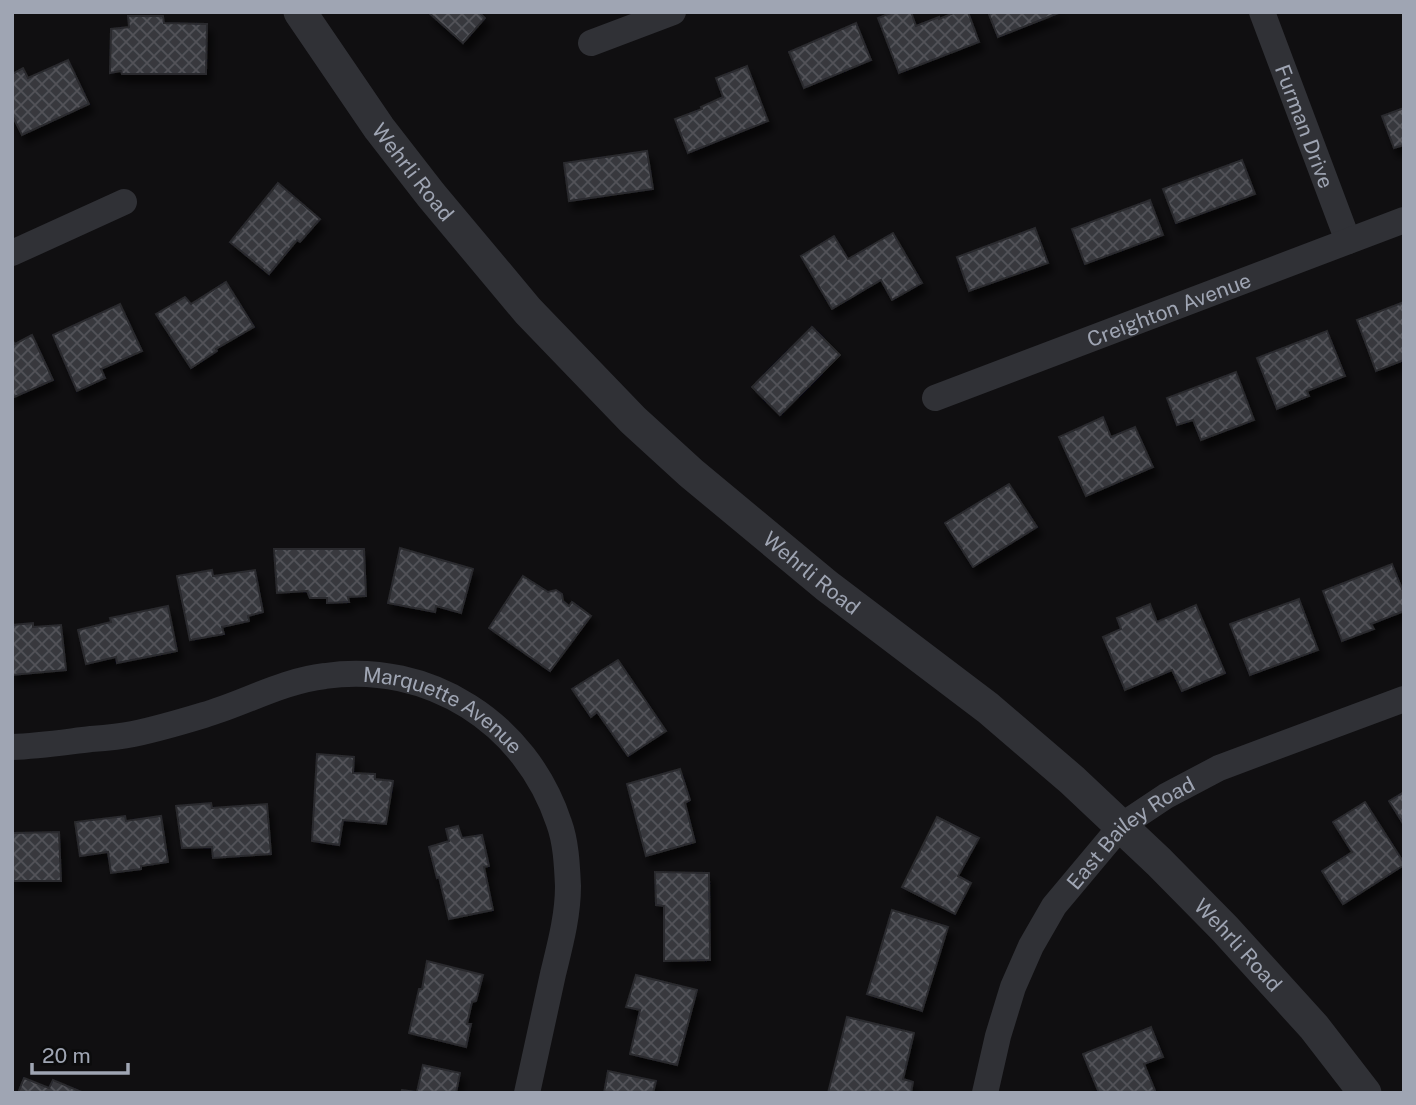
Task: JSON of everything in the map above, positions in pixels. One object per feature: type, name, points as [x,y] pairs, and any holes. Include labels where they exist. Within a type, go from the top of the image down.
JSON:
[{"type":"street","name":"Wehrli Road","points":[[300,12],[379,128],[431,195],[528,311],[634,420],[691,473],[827,586],[988,708],[1072,780],[1160,862],[1234,939],[1314,1027],[1365,1093]]},
{"type":"street","points":[[591,43],[673,12]]},
{"type":"street","name":"Furman Drive","points":[[1262,12],[1348,241]]},
{"type":"street","points":[[12,253],[124,202]]},
{"type":"street","name":"Creighton Avenue","points":[[935,398],[1404,220]]},
{"type":"street","name":"Marquette Avenue","points":[[12,747],[131,734],[207,714],[281,686],[324,676],[379,675],[407,680],[451,695],[467,704],[503,732],[541,780],[564,842],[568,887],[565,922],[527,1093]]},
{"type":"street","name":"East Bailey Road","points":[[985,1093],[1013,987],[1031,946],[1054,906],[1121,826],[1166,796],[1219,768],[1404,699]]},
{"type":"building","points":[[428,12],[479,12],[485,18],[463,43]]},
{"type":"building","points":[[893,12],[911,12],[916,26],[956,12],[968,12],[979,42],[899,73],[878,18]]},
{"type":"building","points":[[988,12],[1061,12],[998,37]]},
{"type":"building","points":[[128,16],[163,16],[164,23],[207,24],[206,74],[122,74],[121,71],[110,73],[111,29],[129,27]]},
{"type":"building","points":[[856,23],[871,60],[804,88],[789,52]]},
{"type":"building","points":[[68,60],[89,104],[22,135],[12,115],[12,74],[23,68],[28,78]]},
{"type":"building","points":[[747,66],[768,121],[688,153],[675,119],[702,109],[701,107],[723,97],[716,78]]},
{"type":"building","points":[[1404,108],[1404,145],[1394,148],[1382,116]]},
{"type":"building","points":[[647,151],[653,189],[569,201],[564,163]]},
{"type":"building","points":[[1242,160],[1255,194],[1176,223],[1163,189]]},
{"type":"building","points":[[278,183],[320,219],[300,242],[297,240],[269,274],[230,242]]},
{"type":"building","points":[[1150,200],[1163,235],[1085,264],[1072,229]]},
{"type":"building","points":[[1035,228],[1048,263],[969,291],[957,257]]},
{"type":"building","points":[[893,233],[922,283],[892,300],[881,280],[832,309],[801,256],[834,236],[848,259]]},
{"type":"building","points":[[226,282],[254,327],[216,349],[217,351],[191,368],[156,314],[185,297],[191,304]]},
{"type":"building","points":[[1404,302],[1404,360],[1376,371],[1357,320]]},
{"type":"building","points":[[120,304],[142,351],[101,369],[105,378],[77,391],[53,335]]},
{"type":"building","points":[[812,327],[840,355],[780,415],[752,387]]},
{"type":"building","points":[[1327,331],[1345,376],[1307,391],[1309,396],[1277,409],[1257,358]]},
{"type":"building","points":[[32,335],[53,380],[12,398],[12,340],[15,344]]},
{"type":"building","points":[[1236,372],[1254,420],[1201,440],[1193,420],[1177,425],[1167,398]]},
{"type":"building","points":[[1103,417],[1111,437],[1135,427],[1153,467],[1086,496],[1059,437]]},
{"type":"building","points":[[1009,484],[1037,527],[973,567],[945,523]]},
{"type":"building","points":[[400,548],[473,569],[461,613],[436,606],[435,612],[388,603]]},
{"type":"building","points":[[274,549],[364,549],[366,596],[348,597],[349,602],[327,603],[327,598],[310,598],[307,591],[277,593]]},
{"type":"building","points":[[1392,564],[1404,594],[1404,611],[1371,624],[1374,629],[1342,641],[1323,591]]},
{"type":"building","points":[[212,570],[213,576],[255,570],[263,612],[248,616],[249,621],[222,627],[224,634],[190,640],[177,576]]},
{"type":"building","points":[[523,576],[548,592],[556,590],[562,594],[563,601],[569,606],[572,602],[591,616],[550,671],[489,628]]},
{"type":"building","points":[[1299,599],[1318,650],[1250,675],[1230,624]]},
{"type":"building","points":[[1150,604],[1157,622],[1196,605],[1225,673],[1182,691],[1172,670],[1125,690],[1103,637],[1121,629],[1117,618]]},
{"type":"building","points":[[168,606],[177,651],[117,663],[116,657],[86,664],[78,630],[111,622],[110,618]]},
{"type":"building","points":[[33,623],[33,627],[61,625],[66,670],[12,675],[12,625]]},
{"type":"building","points":[[618,660],[666,731],[628,756],[597,712],[591,717],[572,689]]},
{"type":"building","points":[[317,754],[354,757],[353,773],[375,774],[375,779],[393,781],[386,824],[343,820],[339,845],[312,841]]},
{"type":"building","points":[[680,769],[690,800],[685,803],[695,842],[646,856],[627,784]]},
{"type":"building","points":[[1404,792],[1404,825],[1389,801]]},
{"type":"building","points":[[1365,802],[1404,865],[1343,904],[1322,871],[1352,852],[1333,822]]},
{"type":"building","points":[[211,803],[212,808],[267,804],[271,854],[213,858],[212,847],[182,848],[176,806]]},
{"type":"building","points":[[125,816],[126,821],[161,816],[168,862],[111,873],[108,852],[80,856],[75,822]]},
{"type":"building","points":[[937,817],[979,838],[958,876],[971,883],[955,914],[902,887]]},
{"type":"building","points":[[458,826],[462,838],[482,835],[489,866],[484,867],[493,910],[449,919],[429,847],[449,841],[446,829]]},
{"type":"building","points":[[59,832],[61,881],[12,881],[12,833]]},
{"type":"building","points":[[655,872],[709,873],[710,960],[664,961],[664,906],[656,905]]},
{"type":"building","points":[[892,910],[948,927],[922,1011],[867,994]]},
{"type":"building","points":[[427,961],[483,975],[476,1001],[472,1002],[466,1047],[409,1033]]},
{"type":"building","points":[[636,975],[697,990],[677,1065],[630,1054],[640,1010],[626,1007]]},
{"type":"building","points":[[847,1017],[914,1033],[903,1079],[913,1082],[911,1093],[828,1093]]},
{"type":"building","points":[[1151,1027],[1163,1057],[1144,1064],[1156,1093],[1099,1093],[1083,1054]]},
{"type":"building","points":[[423,1065],[460,1073],[456,1093],[401,1093],[402,1090],[417,1092]]},
{"type":"building","points":[[608,1071],[656,1081],[653,1093],[604,1093]]},
{"type":"building","points":[[24,1078],[49,1088],[53,1080],[84,1093],[18,1093]]}]
